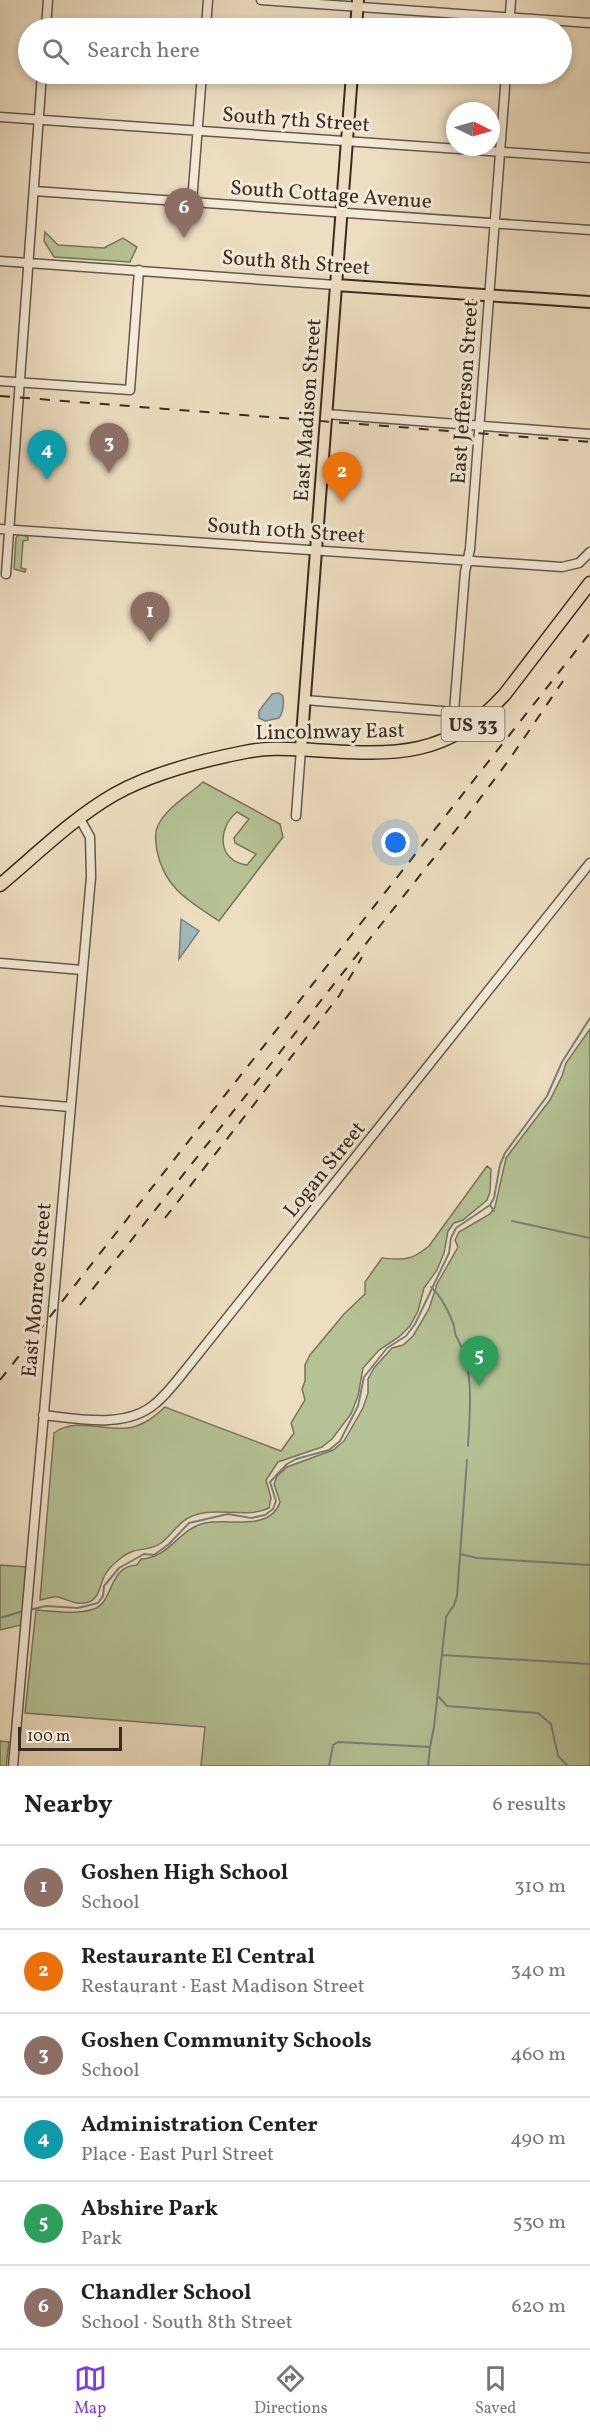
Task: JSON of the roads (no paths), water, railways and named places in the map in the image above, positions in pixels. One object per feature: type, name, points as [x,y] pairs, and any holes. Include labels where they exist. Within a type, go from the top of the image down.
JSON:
[{"type":"highway","name":"Lincolnway East","points":[[0,885],[80,819],[116,794],[186,768],[256,750],[301,749],[377,754],[407,751],[438,743],[465,729],[490,710],[505,694],[590,583]]},
{"type":"main road","points":[[357,18],[358,3]]},
{"type":"main road","name":"East Madison Street","points":[[301,749],[351,84]]},
{"type":"main road","name":"South 8th Street","points":[[336,285],[590,303]]},
{"type":"street","points":[[47,18],[48,0]]},
{"type":"street","points":[[207,18],[208,0]]},
{"type":"street","points":[[261,0],[358,3],[510,18],[511,0]]},
{"type":"street","points":[[572,22],[590,23]]},
{"type":"street","points":[[6,574],[41,84]]},
{"type":"street","points":[[192,202],[201,84]]},
{"type":"street","name":"East Jefferson Street","points":[[500,152],[505,84]]},
{"type":"street","name":"South 7th Street","points":[[0,117],[446,148]]},
{"type":"street","name":"South 7th Street","points":[[500,152],[590,158]]},
{"type":"street","name":"East Jefferson Street","points":[[304,700],[454,712],[500,156]]},
{"type":"street","name":"South Cottage Avenue","points":[[34,191],[590,230]]},
{"type":"street","name":"South 8th Street","points":[[0,261],[336,285]]},
{"type":"street","points":[[0,381],[130,390],[139,270]]},
{"type":"street","points":[[326,414],[590,434]]},
{"type":"street","name":"South 10th Street","points":[[0,529],[570,567],[579,563],[590,552]]},
{"type":"street","points":[[296,816],[301,749]]},
{"type":"street","name":"East Monroe Street","points":[[13,1766],[92,858],[90,837],[80,819]]},
{"type":"street","name":"Logan Street","points":[[43,1415],[117,1419],[135,1415],[156,1403],[195,1359],[590,863]]},
{"type":"street","points":[[0,963],[82,970]]},
{"type":"street","points":[[0,1101],[70,1107]]},
{"type":"water","points":[[279,693],[283,696],[284,702],[279,718],[265,721],[259,718],[259,711],[272,694]]},
{"type":"water","points":[[181,919],[199,931],[179,959]]},
{"type":"waterway","points":[[29,1610],[46,1606],[78,1608],[98,1603],[103,1596],[104,1586],[119,1568],[144,1554],[154,1555],[169,1544],[189,1523],[228,1514],[251,1518],[265,1515],[273,1509],[276,1501],[270,1482],[287,1464],[296,1459],[329,1450],[340,1441],[358,1406],[364,1377],[387,1348],[406,1336],[415,1324],[449,1253],[451,1238],[456,1228],[490,1205],[494,1198],[500,1165],[505,1153],[547,1096],[562,1062],[590,1018]]},
{"type":"waterway","points":[[490,1205],[494,1211]]},
{"type":"waterway","points":[[512,1221],[590,1238]]},
{"type":"waterway","points":[[431,1287],[449,1313],[466,1362],[470,1390],[468,1446]]},
{"type":"waterway","points":[[329,1766],[333,1745],[338,1742],[430,1747],[446,1617],[457,1596],[467,1460]]},
{"type":"waterway","points":[[460,1554],[477,1558],[590,1565]]},
{"type":"waterway","points":[[0,1618],[23,1611]]},
{"type":"waterway","points":[[442,1655],[590,1664]]},
{"type":"waterway","points":[[439,1697],[447,1706],[538,1713],[551,1724],[558,1756],[568,1766]]},
{"type":"waterway","points":[[428,1766],[430,1747]]},
{"type":"railway","points":[[0,396],[590,442]]},
{"type":"railway","points":[[0,1380],[590,633]]},
{"type":"railway","points":[[80,1305],[463,821],[509,760],[563,681]]},
{"type":"railway","points":[[165,1218],[339,996],[362,957]]},
{"type":"place","name":"Chandler School","points":[[184,238]]},
{"type":"place","name":"Goshen Community Schools","points":[[109,473]]},
{"type":"place","name":"Administration Center","points":[[47,480]]},
{"type":"place","name":"Restaurante El Central","points":[[342,502]]},
{"type":"place","name":"Goshen High School","points":[[150,642]]},
{"type":"place","name":"Abshire Park","points":[[479,1386]]}]
